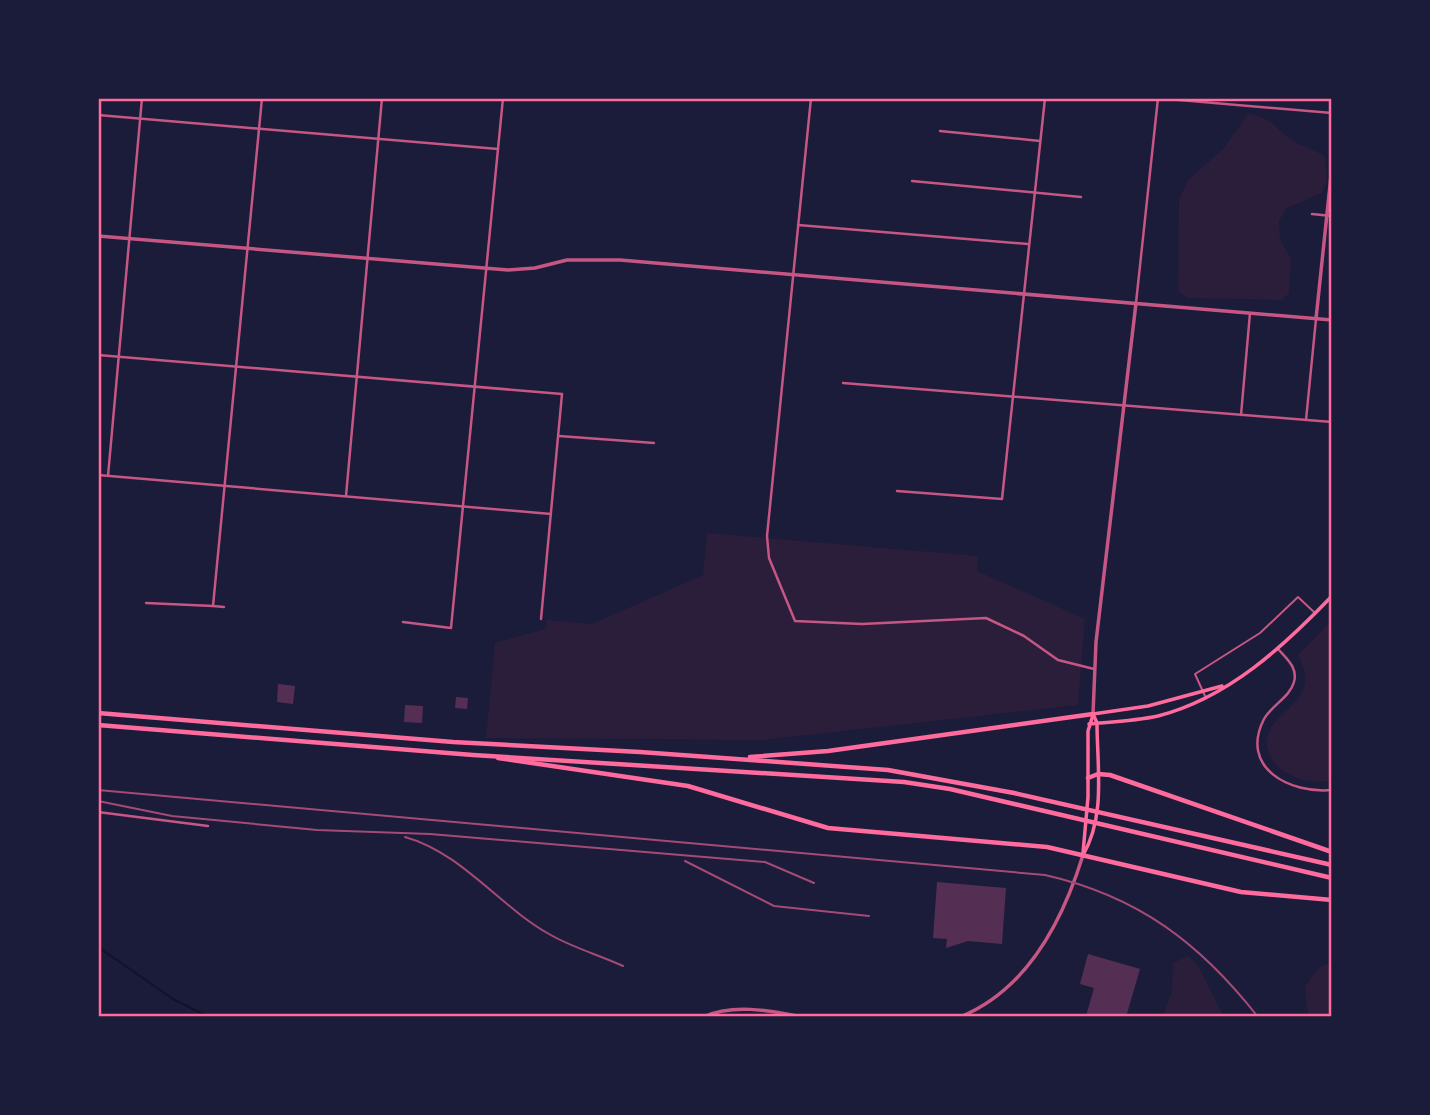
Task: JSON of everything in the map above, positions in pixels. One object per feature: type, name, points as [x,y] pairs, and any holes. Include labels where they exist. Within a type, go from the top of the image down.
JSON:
[{"type":"main road","points":[[1089,724],[1156,716],[1206,698],[1279,650],[1332,596]]},
{"type":"main road","points":[[732,758],[828,751],[1148,706],[1224,685]]},
{"type":"main road","points":[[98,713],[453,742],[732,758],[933,775],[1332,865]]},
{"type":"main road","points":[[1083,855],[1094,830],[1098,774],[1097,723],[1093,714]]},
{"type":"main road","points":[[1083,855],[1089,724],[1093,714]]},
{"type":"main road","points":[[98,725],[473,755],[880,780],[950,789],[1332,878]]},
{"type":"main road","points":[[473,755],[688,786],[828,828],[1047,847],[1241,892],[1332,900]]},
{"type":"main road","points":[[1088,778],[1098,774],[1110,775],[1332,852]]},
{"type":"street","points":[[108,476],[142,98]]},
{"type":"street","points":[[213,606],[262,98]]},
{"type":"street","points":[[346,496],[382,98]]},
{"type":"street","points":[[402,622],[451,628],[503,98]]},
{"type":"street","points":[[811,98],[767,537],[769,558],[795,621],[862,624],[986,618],[1024,636],[1058,660],[1094,669]]},
{"type":"street","points":[[897,491],[1002,499],[1045,98]]},
{"type":"street","points":[[1093,714],[1094,669],[1157,98],[1332,113]]},
{"type":"street","points":[[98,115],[498,149]]},
{"type":"street","points":[[940,131],[1040,141]]},
{"type":"street","points":[[1306,420],[1332,166]]},
{"type":"street","points":[[912,181],[1081,197]]},
{"type":"street","points":[[1312,214],[1329,215]]},
{"type":"street","points":[[798,225],[1028,244]]},
{"type":"street","points":[[98,236],[522,270],[593,258],[1332,320]]},
{"type":"street","points":[[1241,415],[1250,312]]},
{"type":"street","points":[[98,355],[562,394],[541,619]]},
{"type":"street","points":[[843,383],[1332,422]]},
{"type":"street","points":[[558,436],[654,443]]},
{"type":"street","points":[[98,475],[552,514]]},
{"type":"street","points":[[146,603],[224,607]]},
{"type":"street","points":[[1279,650],[1293,667],[1295,679],[1289,693],[1266,716],[1260,729],[1258,741],[1263,763],[1274,776],[1290,786],[1317,791],[1332,790]]},
{"type":"street","points":[[98,812],[208,826]]},
{"type":"street","points":[[960,1017],[1004,990],[1027,967],[1062,909],[1083,855]]},
{"type":"street","points":[[703,1017],[725,1011],[751,1010],[803,1017]]},
{"type":"lane","points":[[1206,698],[1195,674],[1260,633],[1298,597],[1316,613]]},
{"type":"shaded area","points":[[1248,114],[1268,120],[1294,142],[1325,157],[1327,180],[1322,193],[1287,208],[1279,221],[1280,239],[1291,259],[1289,293],[1282,300],[1187,298],[1178,291],[1179,199],[1188,180],[1223,149]]},
{"type":"shaded area","points":[[707,533],[978,556],[977,571],[1085,619],[1078,705],[762,740],[486,738],[495,643],[546,629],[547,620],[592,624],[703,575]]},
{"type":"shaded area","points":[[1332,620],[1332,780],[1307,781],[1276,766],[1269,754],[1267,741],[1274,724],[1294,703],[1304,687],[1304,670],[1298,655]]},
{"type":"shaded area","points":[[1188,956],[1198,965],[1224,1017],[1162,1017],[1172,992],[1173,963]]},
{"type":"shaded area","points":[[1332,962],[1332,1017],[1308,1017],[1305,987],[1318,968]]},
{"type":"building","points":[[278,684],[295,686],[293,704],[277,702]]},
{"type":"building","points":[[456,697],[468,698],[467,709],[455,708]]},
{"type":"building","points":[[405,705],[423,706],[422,723],[404,722]]},
{"type":"building","points":[[937,882],[1006,888],[1002,944],[968,941],[946,948],[947,939],[933,938]]},
{"type":"building","points":[[1088,954],[1140,969],[1126,1017],[1086,1016],[1094,988],[1080,984]]},
{"type":"waterway","points":[[98,947],[173,999],[209,1017]]},
{"type":"railway","points":[[98,790],[1045,875],[1109,896],[1165,926],[1213,967],[1258,1017]]},
{"type":"railway","points":[[98,801],[172,816],[317,830],[430,834],[765,862],[814,883]]},
{"type":"railway","points":[[405,837],[445,855],[549,934],[623,966]]},
{"type":"railway","points":[[685,861],[774,906],[869,916]]}]
